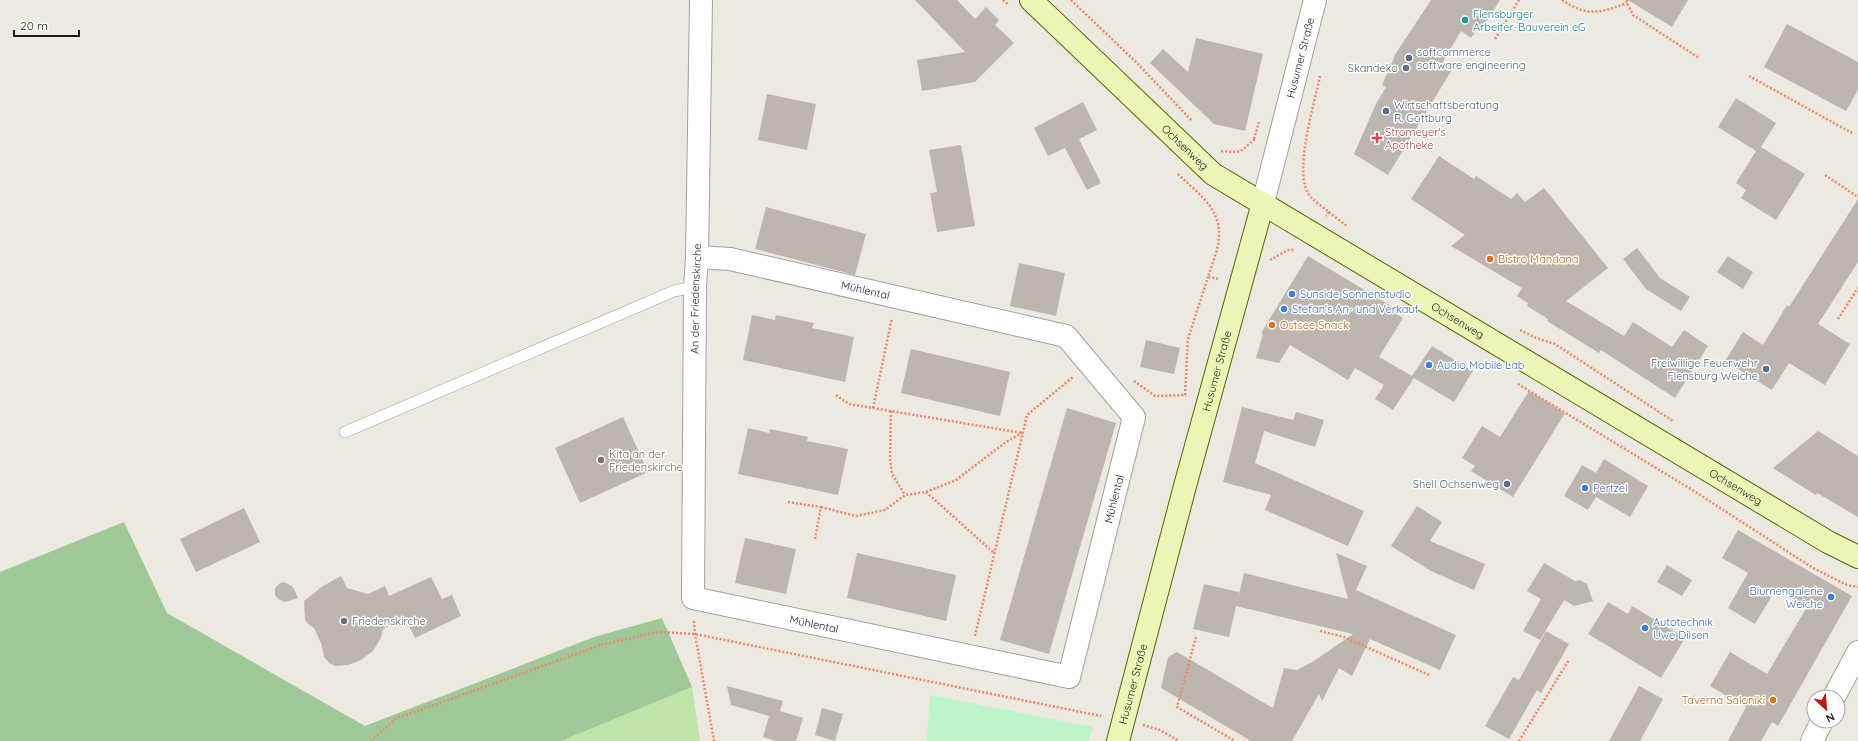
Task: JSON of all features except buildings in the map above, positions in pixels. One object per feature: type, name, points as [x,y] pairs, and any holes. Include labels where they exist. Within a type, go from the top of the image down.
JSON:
[{"type":"main road","name":"Ochsenweg","points":[[1031,0],[1209,170],[1821,538],[1858,557]]},
{"type":"main road","name":"Husumer Straße","points":[[1126,728],[1208,400],[1263,203]]},
{"type":"street","name":"An der Friedenskirche","points":[[693,598],[695,287],[697,257],[701,0]]},
{"type":"street","name":"Husumer Straße","points":[[1263,203],[1316,0]]},
{"type":"street","name":"Mühlental","points":[[693,598],[1069,677],[1134,417],[1066,336],[730,259],[697,257]]},
{"type":"street","points":[[1838,689],[1858,652]]},
{"type":"street","points":[[1812,741],[1818,729]]},
{"type":"lane","points":[[346,432],[674,291],[695,287]]},
{"type":"path","points":[[1071,0],[1137,63],[1194,123]]},
{"type":"path","points":[[1495,39],[1519,0]]},
{"type":"path","points":[[1562,0],[1574,8],[1586,12],[1605,11],[1627,2],[1633,15],[1699,58]]},
{"type":"path","points":[[1749,76],[1852,133]]},
{"type":"path","points":[[1240,284],[1208,277],[1219,236],[1218,219],[1208,202],[1196,192],[1220,151],[1236,152],[1245,149],[1254,139],[1304,148]]},
{"type":"path","points":[[1825,175],[1858,196]]},
{"type":"path","points":[[1838,318],[1858,288]]},
{"type":"path","points":[[873,408],[896,298]]},
{"type":"path","points":[[1516,328],[1536,338],[1555,344],[1675,423]]},
{"type":"path","points":[[970,656],[1026,414],[1089,363]]},
{"type":"path","points":[[1130,378],[1155,396],[1186,394],[1208,400]]},
{"type":"path","points":[[1514,381],[1526,390],[1694,491],[1813,568],[1847,585],[1858,587]]},
{"type":"path","points":[[836,395],[849,404],[1022,433]]},
{"type":"path","points":[[891,411],[890,459],[892,474],[905,495]]},
{"type":"path","points":[[788,502],[821,507],[856,516],[885,510],[905,495],[926,492],[956,480],[1006,442],[1022,433]]},
{"type":"path","points":[[926,492],[994,553]]},
{"type":"path","points":[[815,539],[821,507]]},
{"type":"path","points":[[1320,631],[1344,637],[1429,675]]},
{"type":"path","points":[[371,741],[395,719],[601,645],[658,632],[695,634],[1126,728],[1160,730],[1179,741]]},
{"type":"path","points":[[695,634],[714,741]]},
{"type":"path","points":[[1196,637],[1177,707],[1235,741]]},
{"type":"path","points":[[1519,741],[1569,660]]},
{"type":"green space","points":[[124,522],[167,613],[365,726],[594,637],[662,618],[692,687],[561,741],[0,741],[0,572]]},
{"type":"green space","points":[[692,687],[700,741],[561,741]]},
{"type":"green space","points":[[930,695],[1093,727],[1089,741],[927,741]]},
{"type":"place","name":"Flensburger Arbeiter-Bauverein eG","points":[[1465,20]]},
{"type":"place","name":"softcommerce software engineering","points":[[1409,58]]},
{"type":"place","name":"Skandeko","points":[[1406,68]]},
{"type":"place","name":"Wirtschaftsberatung R. Gottburg","points":[[1386,111]]},
{"type":"place","name":"Stromeyer's Apotheke","points":[[1377,138]]},
{"type":"place","name":"Bistro Mandana","points":[[1490,259]]},
{"type":"place","name":"Sunside Sonnenstudio","points":[[1292,294]]},
{"type":"place","name":"Stefan's An- und Verkauf","points":[[1284,309]]},
{"type":"place","name":"Ostsee Snack","points":[[1272,325]]},
{"type":"place","name":"Audio Mobile Lab","points":[[1429,365]]},
{"type":"place","name":"Freiwillige Feuerwehr Flensburg Weiche","points":[[1766,369]]},
{"type":"place","name":"Kita an der Friedenskirche","points":[[601,460]]},
{"type":"place","name":"Shell Ochsenweg","points":[[1507,484]]},
{"type":"place","name":"Pertzel","points":[[1585,488]]},
{"type":"place","name":"Blumengalerie Weiche","points":[[1831,597]]},
{"type":"place","name":"Friedenskirche","points":[[344,621]]},
{"type":"place","name":"Autotechnik Uwe Dilsen","points":[[1645,628]]},
{"type":"place","name":"Taverna Saloniki","points":[[1773,700]]}]
